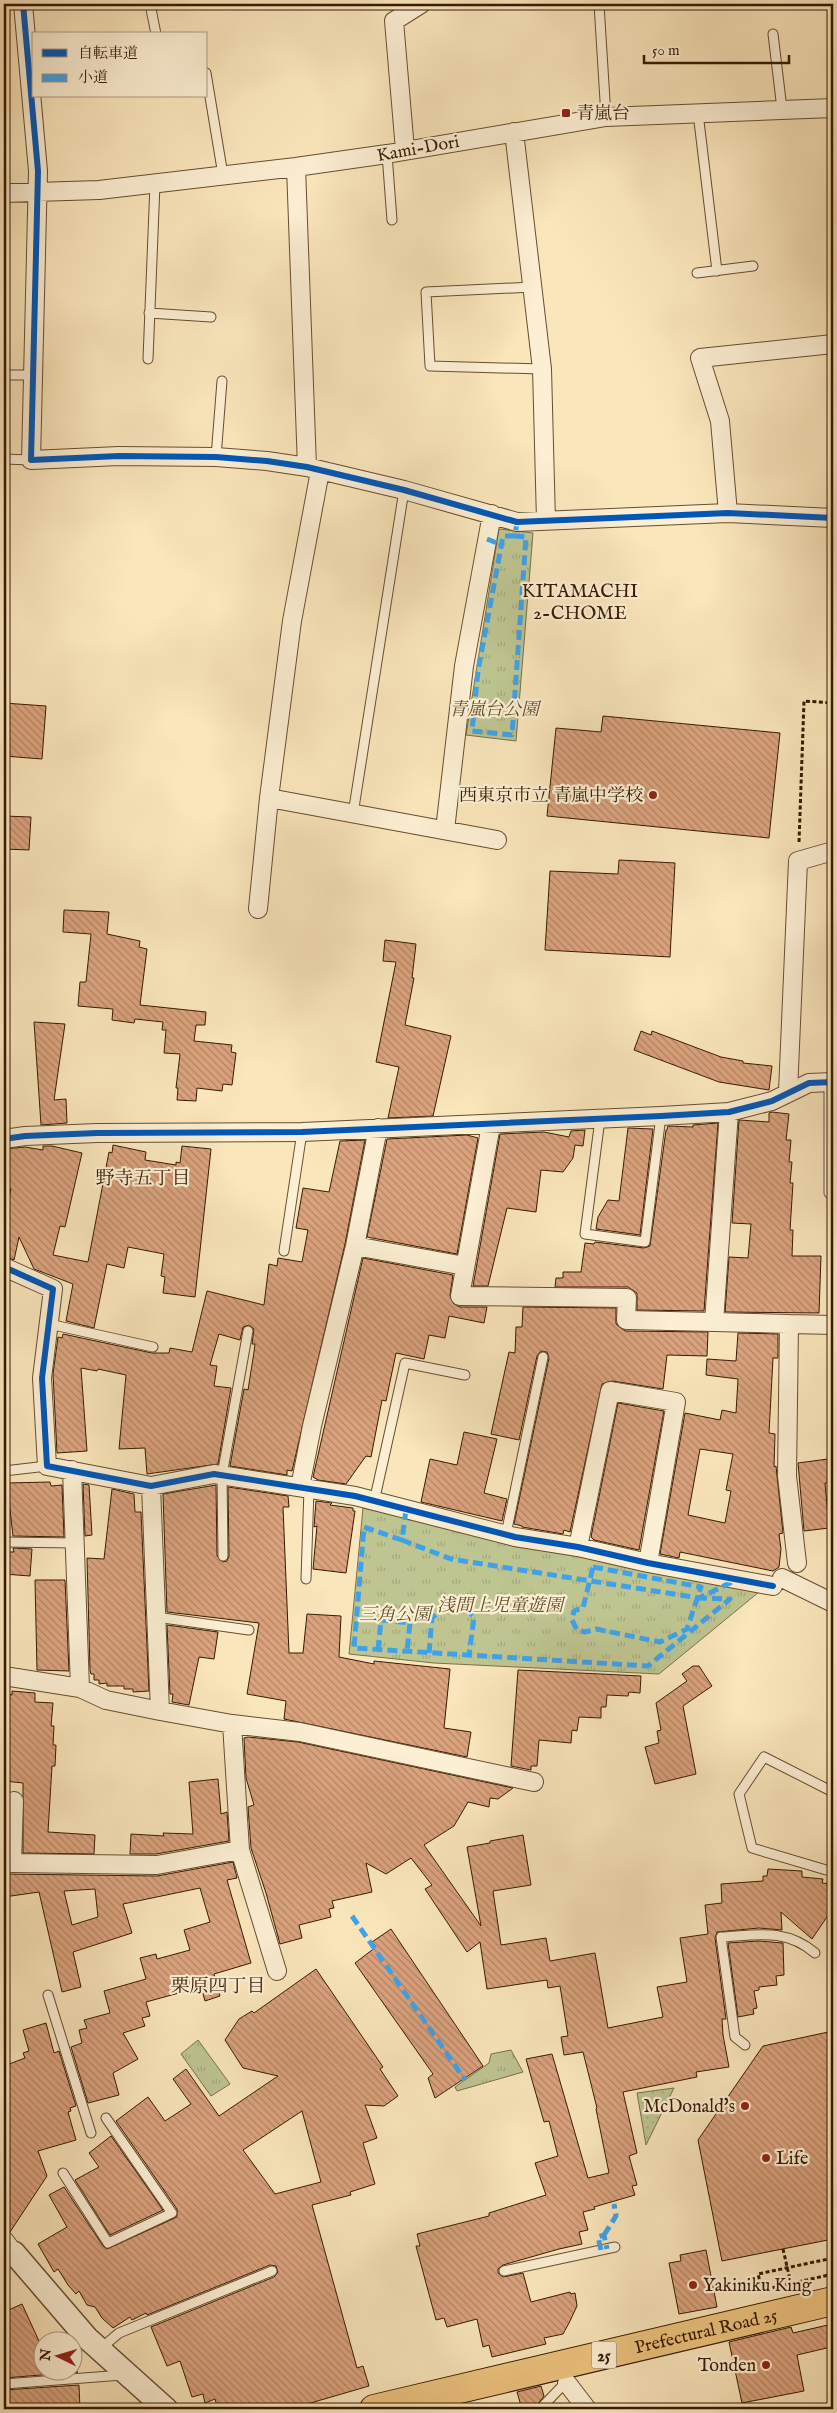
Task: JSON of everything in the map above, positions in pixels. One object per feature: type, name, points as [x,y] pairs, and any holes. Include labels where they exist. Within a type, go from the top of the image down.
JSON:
[{"type":"main road","name":"Prefectural Road 25","points":[[374,2409],[568,2373],[833,2301]]},
{"type":"street","points":[[23,4],[38,171],[31,376],[31,460],[119,456],[216,456],[314,469],[404,490],[518,522],[728,513],[833,518]]},
{"type":"street","points":[[405,150],[394,21],[421,4]]},
{"type":"street","name":"Kami-Dori","points":[[4,193],[99,190],[296,167],[387,154],[606,117],[833,108]]},
{"type":"street","points":[[514,132],[534,287],[542,369],[546,521]]},
{"type":"street","points":[[258,910],[269,798],[314,469],[296,167]]},
{"type":"street","points":[[728,513],[720,422],[700,358],[833,344]]},
{"type":"street","points":[[445,830],[464,666],[492,514]]},
{"type":"street","points":[[269,798],[497,840]]},
{"type":"street","points":[[788,1092],[798,861],[833,851]]},
{"type":"street","points":[[4,1139],[25,1136],[98,1133],[302,1132],[490,1125],[729,1112],[772,1100],[810,1083],[831,1082]]},
{"type":"street","points":[[714,1322],[729,1112]]},
{"type":"street","points":[[490,1125],[460,1296],[626,1298],[626,1320],[833,1325]]},
{"type":"street","points":[[305,1488],[312,1426],[354,1246],[378,1128]]},
{"type":"street","points":[[354,1246],[465,1266]]},
{"type":"street","points":[[4,1267],[53,1289],[42,1378],[47,1466],[151,1486],[214,1474],[355,1496],[506,1534],[578,1547],[648,1563],[778,1582],[833,1603]]},
{"type":"street","points":[[789,1324],[787,1476],[797,1563]]},
{"type":"street","points":[[578,1547],[610,1391],[676,1402],[648,1563]]},
{"type":"street","points":[[72,1470],[80,1688]]},
{"type":"street","points":[[151,1486],[160,1711]]},
{"type":"street","points":[[4,1676],[80,1688],[106,1700],[160,1711],[232,1724],[300,1732],[534,1782]]},
{"type":"street","points":[[232,1724],[240,1850],[277,1971]]},
{"type":"street","points":[[14,1801],[12,1863],[157,1865],[240,1850]]},
{"type":"street","points":[[7,2251],[87,2338],[166,2409]]},
{"type":"street","points":[[568,2373],[587,2409]]},
{"type":"lane","points":[[150,4],[156,32]]},
{"type":"lane","points":[[599,4],[606,117]]},
{"type":"lane","points":[[773,34],[782,109]]},
{"type":"lane","points":[[208,86],[223,175]]},
{"type":"lane","points":[[698,113],[717,271]]},
{"type":"lane","points":[[387,154],[392,220]]},
{"type":"lane","points":[[148,359],[155,184]]},
{"type":"lane","points":[[697,273],[753,266]]},
{"type":"lane","points":[[534,287],[426,292],[430,366],[542,369]]},
{"type":"lane","points":[[149,313],[211,317]]},
{"type":"lane","points":[[4,375],[31,376]]},
{"type":"lane","points":[[216,456],[222,381]]},
{"type":"lane","points":[[4,459],[31,460]]},
{"type":"lane","points":[[353,814],[404,490]]},
{"type":"lane","points":[[829,1193],[831,1082]]},
{"type":"lane","points":[[600,1119],[585,1234],[645,1242],[661,1116]]},
{"type":"lane","points":[[284,1251],[302,1132]]},
{"type":"lane","points":[[49,1324],[153,1347]]},
{"type":"lane","points":[[223,1556],[222,1475],[248,1331]]},
{"type":"lane","points":[[506,1534],[543,1357]]},
{"type":"lane","points":[[374,1502],[404,1364],[465,1375]]},
{"type":"lane","points":[[4,1471],[47,1466]]},
{"type":"lane","points":[[305,1488],[306,1579]]},
{"type":"lane","points":[[4,1542],[75,1543]]},
{"type":"lane","points":[[156,1617],[249,1630]]},
{"type":"lane","points":[[833,1792],[764,1757],[739,1794],[752,1848],[833,1872]]},
{"type":"lane","points":[[745,2045],[735,2037],[721,1937],[766,1934],[792,1938],[814,1953]]},
{"type":"lane","points":[[48,1996],[91,2133]]},
{"type":"lane","points":[[63,2173],[108,2244],[172,2213],[106,2118]]},
{"type":"lane","points":[[504,2271],[615,2247]]},
{"type":"lane","points":[[100,2349],[120,2333],[272,2271]]},
{"type":"lane","points":[[540,2409],[568,2373]]},
{"type":"lane","points":[[4,2384],[126,2375]]},
{"type":"path","points":[[798,861],[804,701],[833,703]]},
{"type":"path","points":[[783,2249],[791,2288]]},
{"type":"path","points":[[833,2258],[758,2274],[762,2290],[833,2274]]},
{"type":"green space","name":"青嵐台公園","points":[[499,529],[533,533],[516,741],[466,735]]},
{"type":"green space","name":"浅間上児童遊園","points":[[363,1508],[566,1553],[759,1592],[659,1674],[434,1663],[349,1654]]},
{"type":"green space","points":[[198,2040],[230,2084],[211,2096],[181,2054]]},
{"type":"green space","points":[[511,2050],[523,2072],[457,2091],[455,2087],[489,2063],[491,2054]]},
{"type":"green space","points":[[674,2088],[646,2145],[637,2093]]},
{"type":"building","points":[[4,703],[46,706],[42,759],[4,756]]},
{"type":"building","points":[[603,716],[780,733],[769,838],[547,816],[556,728],[601,732]]},
{"type":"building","points":[[4,816],[31,817],[29,850],[4,849]]},
{"type":"building","points":[[619,860],[675,863],[670,957],[545,950],[550,871],[618,874]]},
{"type":"building","points":[[64,910],[109,912],[107,934],[140,941],[139,947],[147,949],[140,1005],[206,1012],[205,1025],[196,1025],[194,1041],[232,1045],[231,1052],[236,1053],[232,1085],[223,1084],[222,1091],[197,1088],[196,1101],[177,1100],[178,1088],[176,1088],[180,1054],[164,1053],[166,1030],[162,1030],[163,1022],[135,1019],[134,1023],[112,1020],[113,1009],[78,1006],[80,982],[86,982],[91,934],[63,932]]},
{"type":"building","points":[[385,940],[416,944],[412,978],[414,978],[405,1025],[451,1036],[433,1116],[388,1118],[399,1067],[376,1062],[396,962],[383,961]]},
{"type":"building","points":[[34,1022],[65,1024],[54,1100],[66,1099],[67,1123],[41,1125]]},
{"type":"building","points":[[641,1031],[651,1035],[652,1031],[721,1057],[743,1061],[743,1063],[772,1066],[769,1090],[719,1082],[634,1050]]},
{"type":"building","points":[[769,1113],[789,1114],[786,1140],[791,1140],[789,1162],[792,1162],[790,1183],[793,1183],[790,1230],[793,1230],[792,1256],[821,1256],[819,1313],[725,1312],[729,1257],[748,1258],[751,1224],[732,1223],[739,1120],[769,1122]]},
{"type":"building","points":[[718,1123],[704,1311],[637,1310],[637,1293],[628,1287],[555,1287],[556,1278],[563,1278],[563,1272],[581,1272],[585,1243],[594,1244],[595,1242],[644,1248],[650,1246],[668,1126],[693,1127],[693,1125]]},
{"type":"building","points":[[628,1128],[653,1129],[640,1235],[596,1229],[598,1217],[608,1200],[619,1201]]},
{"type":"building","points":[[585,1130],[583,1146],[575,1145],[573,1158],[563,1172],[541,1170],[536,1212],[507,1208],[488,1286],[473,1286],[500,1134],[544,1132],[569,1137],[571,1131]]},
{"type":"building","points":[[467,1135],[478,1138],[457,1254],[367,1237],[387,1139]]},
{"type":"building","points":[[365,1140],[345,1244],[292,1471],[287,1470],[287,1475],[230,1466],[244,1389],[248,1390],[254,1352],[255,1344],[252,1344],[254,1329],[249,1325],[243,1327],[240,1340],[219,1334],[210,1365],[217,1366],[214,1386],[231,1388],[218,1464],[147,1474],[145,1448],[119,1449],[126,1375],[98,1369],[97,1371],[81,1368],[87,1451],[57,1453],[53,1374],[58,1337],[62,1338],[63,1334],[152,1353],[169,1353],[170,1348],[192,1352],[207,1291],[264,1305],[269,1264],[277,1266],[278,1258],[302,1262],[308,1230],[296,1228],[303,1188],[329,1192],[340,1141]]},
{"type":"building","points":[[113,1145],[146,1152],[145,1160],[176,1165],[176,1162],[180,1163],[182,1146],[211,1149],[195,1297],[163,1293],[165,1277],[161,1276],[164,1254],[128,1247],[124,1268],[107,1264],[94,1328],[66,1321],[73,1284],[34,1269],[19,1237],[14,1260],[4,1256],[4,1219],[11,1189],[4,1186],[4,1149],[25,1147],[43,1150],[43,1146],[52,1146],[82,1153],[65,1227],[60,1226],[53,1255],[88,1262],[109,1152],[112,1153]]},
{"type":"building","points":[[363,1258],[453,1275],[450,1295],[454,1304],[460,1307],[487,1307],[484,1323],[449,1316],[445,1338],[429,1335],[424,1359],[396,1353],[386,1401],[382,1400],[371,1457],[366,1456],[346,1484],[318,1480],[313,1477]]},
{"type":"building","points":[[523,1307],[616,1308],[616,1324],[625,1331],[708,1332],[707,1356],[667,1355],[663,1389],[612,1381],[602,1384],[570,1532],[564,1530],[563,1534],[514,1524],[549,1358],[547,1352],[541,1351],[537,1356],[519,1440],[491,1434],[509,1352],[515,1353],[516,1327],[522,1327]]},
{"type":"building","points":[[738,1333],[778,1334],[778,1358],[773,1358],[769,1433],[775,1434],[774,1467],[776,1466],[783,1533],[779,1534],[781,1549],[779,1567],[773,1571],[680,1552],[679,1558],[660,1554],[685,1413],[720,1420],[722,1410],[736,1413],[738,1379],[706,1375],[707,1359],[736,1361]],"holes":[[[700,1449],[733,1454],[726,1490],[731,1491],[725,1523],[688,1515]]]},
{"type":"building","points":[[618,1403],[664,1411],[639,1550],[594,1540],[591,1537]]},
{"type":"building","points":[[464,1432],[497,1439],[484,1493],[507,1499],[502,1521],[421,1502],[430,1459],[457,1465]]},
{"type":"building","points":[[828,1459],[831,1482],[825,1483],[829,1528],[804,1531],[798,1463]]},
{"type":"building","points":[[50,1482],[51,1486],[62,1485],[64,1537],[13,1536],[7,1483]]},
{"type":"building","points":[[83,1484],[89,1485],[92,1535],[85,1536]]},
{"type":"building","points":[[216,1485],[217,1556],[223,1562],[227,1561],[229,1556],[228,1487],[288,1496],[289,1507],[283,1507],[289,1653],[303,1653],[307,1614],[341,1616],[339,1657],[374,1664],[374,1661],[450,1669],[444,1728],[471,1732],[467,1757],[284,1719],[286,1701],[247,1694],[259,1623],[167,1612],[163,1494]]},
{"type":"building","points":[[112,1489],[134,1494],[135,1512],[141,1512],[149,1691],[133,1692],[133,1689],[124,1689],[124,1686],[107,1686],[107,1683],[99,1684],[99,1680],[94,1680],[94,1674],[91,1674],[90,1670],[87,1558],[104,1559]]},
{"type":"building","points":[[316,1501],[353,1508],[353,1511],[355,1511],[346,1573],[313,1569],[317,1526],[314,1527]]},
{"type":"building","points":[[13,1548],[32,1549],[30,1576],[4,1574],[4,1552],[14,1552]]},
{"type":"building","points":[[35,1580],[65,1580],[69,1671],[37,1670]]},
{"type":"building","points":[[167,1625],[218,1632],[214,1659],[199,1657],[189,1705],[172,1702],[173,1694],[170,1694]]},
{"type":"building","points":[[693,1666],[699,1666],[712,1686],[683,1706],[696,1774],[655,1784],[645,1747],[659,1743],[657,1731],[661,1730],[656,1703],[687,1681],[682,1674]]},
{"type":"building","points":[[518,1670],[641,1676],[640,1693],[629,1692],[628,1696],[607,1695],[606,1707],[601,1707],[601,1718],[579,1717],[577,1731],[572,1730],[571,1743],[539,1740],[537,1766],[531,1766],[531,1770],[511,1766]]},
{"type":"building","points":[[12,1691],[35,1693],[35,1702],[53,1703],[51,1726],[54,1726],[53,1745],[56,1745],[55,1766],[52,1766],[48,1832],[95,1835],[94,1854],[23,1853],[23,1783],[4,1781],[7,1694],[12,1695]]},
{"type":"building","points":[[244,1738],[298,1742],[513,1788],[498,1799],[490,1798],[489,1807],[468,1802],[454,1826],[424,1845],[481,1926],[467,1847],[523,1835],[531,1885],[493,1891],[501,1945],[546,1938],[550,1961],[595,1953],[608,2028],[663,2017],[657,1987],[687,1982],[680,1938],[708,1934],[705,1905],[722,1903],[721,1884],[763,1881],[763,1876],[767,1876],[768,1869],[802,1871],[802,1877],[823,1879],[822,1883],[833,1884],[833,1908],[812,1939],[781,1912],[782,1930],[759,1928],[717,1932],[715,1938],[726,2019],[722,2019],[723,2035],[729,2067],[696,2072],[697,2077],[623,2092],[637,2153],[629,2156],[637,2185],[632,2186],[635,2195],[583,2212],[588,2230],[579,2232],[582,2244],[503,2265],[498,2269],[498,2273],[503,2277],[523,2273],[531,2302],[570,2292],[571,2294],[575,2293],[577,2306],[563,2334],[544,2338],[546,2344],[492,2357],[489,2345],[483,2347],[477,2319],[447,2327],[444,2318],[436,2320],[416,2246],[420,2246],[417,2234],[489,2216],[489,2213],[546,2195],[535,2163],[558,2156],[549,2121],[544,2122],[526,2059],[552,2054],[588,2178],[609,2173],[597,2108],[583,2052],[564,2055],[561,2037],[568,2036],[560,1986],[548,1988],[547,1980],[487,1989],[480,1942],[467,1952],[425,1889],[432,1885],[411,1858],[386,1874],[366,1863],[372,1892],[332,1901],[334,1908],[329,1909],[331,1917],[299,1925],[302,1938],[280,1944],[251,1848],[248,1807],[254,1805],[246,1778]]},
{"type":"building","points":[[218,1779],[221,1814],[227,1812],[229,1841],[156,1854],[130,1854],[131,1834],[164,1836],[163,1833],[193,1834],[189,1782]]},
{"type":"building","points":[[233,1862],[237,1878],[227,1880],[251,1963],[214,1974],[220,1996],[205,2001],[201,1987],[146,2002],[150,2016],[142,2018],[145,2026],[123,2033],[138,2059],[113,2073],[119,2095],[88,2103],[71,2047],[82,2043],[79,2030],[87,2028],[84,2020],[110,2013],[104,1991],[146,1979],[140,1958],[156,1954],[157,1959],[190,1950],[184,1930],[210,1922],[200,1888],[123,1904],[132,1933],[73,1952],[81,1987],[62,1992],[39,1892],[4,1897],[4,1874],[157,1876]],"holes":[[[95,1889],[98,1917],[72,1925],[64,1891]]]},
{"type":"building","points":[[391,1929],[483,2066],[435,2098],[428,2078],[433,2074],[355,1963],[376,1947],[372,1942]]},
{"type":"building","points":[[759,1941],[783,1943],[784,1975],[776,1976],[777,1985],[759,1987],[759,1990],[754,1991],[757,2008],[753,2009],[754,2014],[738,2017],[728,1943]]},
{"type":"building","points":[[316,1969],[383,2067],[380,2069],[398,2096],[384,2106],[365,2105],[377,2138],[363,2143],[375,2184],[350,2192],[351,2195],[312,2205],[357,2368],[363,2366],[369,2386],[290,2409],[218,2409],[215,2399],[205,2403],[203,2394],[192,2397],[180,2361],[167,2366],[151,2327],[274,2277],[278,2272],[276,2266],[270,2265],[147,2315],[146,2313],[132,2320],[130,2317],[113,2328],[102,2318],[95,2307],[87,2305],[79,2291],[76,2294],[58,2269],[54,2272],[38,2244],[67,2227],[49,2195],[64,2187],[103,2246],[107,2249],[177,2217],[177,2209],[116,2121],[148,2097],[165,2121],[191,2104],[173,2079],[186,2069],[219,2116],[278,2076],[243,2068],[225,2040],[239,2019],[252,2011],[254,2013]],"holes":[[[302,2111],[321,2182],[275,2194],[243,2150]]]},
{"type":"building","points":[[46,2023],[54,2053],[59,2051],[76,2106],[70,2108],[71,2111],[68,2112],[76,2140],[38,2151],[47,2176],[10,2232],[4,2230],[4,2066],[25,2058],[23,2053],[29,2051],[23,2030]]},
{"type":"building","name":"Life","points":[[833,2031],[833,2144],[828,2145],[833,2171],[833,2239],[722,2261],[698,2140],[763,2046]]},
{"type":"building","points":[[111,2136],[163,2210],[110,2235],[75,2180],[99,2167],[89,2153]]},
{"type":"building","name":"Yakiniku King","points":[[706,2250],[717,2307],[679,2314],[669,2263],[681,2261],[680,2255]]},
{"type":"building","points":[[22,2304],[34,2330],[32,2330],[32,2376],[4,2378],[4,2312]]},
{"type":"building","name":"Tonden","points":[[828,2325],[831,2347],[797,2355],[804,2391],[742,2403],[729,2342],[791,2327],[793,2333]]},
{"type":"building","points":[[79,2385],[80,2409],[4,2409],[4,2390]]},
{"type":"building","points":[[541,2386],[544,2396],[534,2409],[522,2409],[517,2392]]},
{"type":"marked path","points":[[515,536],[503,536],[478,671],[472,731],[512,735],[526,537],[515,536],[517,522]]},
{"type":"marked path","points":[[487,539],[502,545]]},
{"type":"marked path","points":[[460,701],[475,706]]},
{"type":"marked path","points":[[406,1510],[402,1540],[451,1559],[699,1598],[736,1580]]},
{"type":"marked path","points":[[402,1540],[364,1527],[354,1648],[648,1666],[730,1599],[699,1598]]},
{"type":"marked path","points":[[593,1567],[701,1587],[687,1629],[660,1642],[596,1629],[585,1632],[577,1630],[572,1620],[574,1611],[583,1608],[593,1567]]},
{"type":"marked path","points":[[429,1653],[432,1618],[447,1604],[464,1607],[474,1617],[469,1655]]},
{"type":"marked path","points":[[378,1650],[381,1620],[410,1623],[407,1651]]},
{"type":"marked path","points":[[352,1916],[465,2080]]},
{"type":"marked path","points":[[604,2235],[616,2216],[614,2204]]},
{"type":"marked path","points":[[601,2250],[598,2237],[604,2235],[607,2249]]},
{"type":"cycle path","points":[[23,4],[38,171],[31,460],[119,456],[216,457],[267,461],[307,467],[404,490],[517,522],[728,513],[833,518]]},
{"type":"cycle path","points":[[4,1139],[25,1136],[97,1133],[302,1132],[729,1112],[772,1101],[809,1083],[833,1082]]},
{"type":"cycle path","points":[[4,1267],[53,1289],[42,1378],[47,1466],[151,1486],[214,1474],[355,1496],[515,1537],[578,1547],[648,1563],[773,1586]]},
{"type":"place","name":"青嵐台","points":[[566,113]]},
{"type":"place","name":"西東京市立 青嵐中学校","points":[[653,795]]},
{"type":"place","name":"McDonald's","points":[[745,2106]]},
{"type":"place","name":"Life","points":[[766,2158]]},
{"type":"place","name":"Yakiniku King","points":[[693,2285]]},
{"type":"place","name":"Tonden","points":[[766,2365]]},
{"type":"district","name":"KITAMACHI 2-CHOME","points":[[580,601]]},
{"type":"district","name":"野寺五丁目","points":[[143,1177]]},
{"type":"district","name":"栗原四丁目","points":[[218,1985]]},
{"type":"park label","name":"三角公園","points":[[395,1614]]}]
